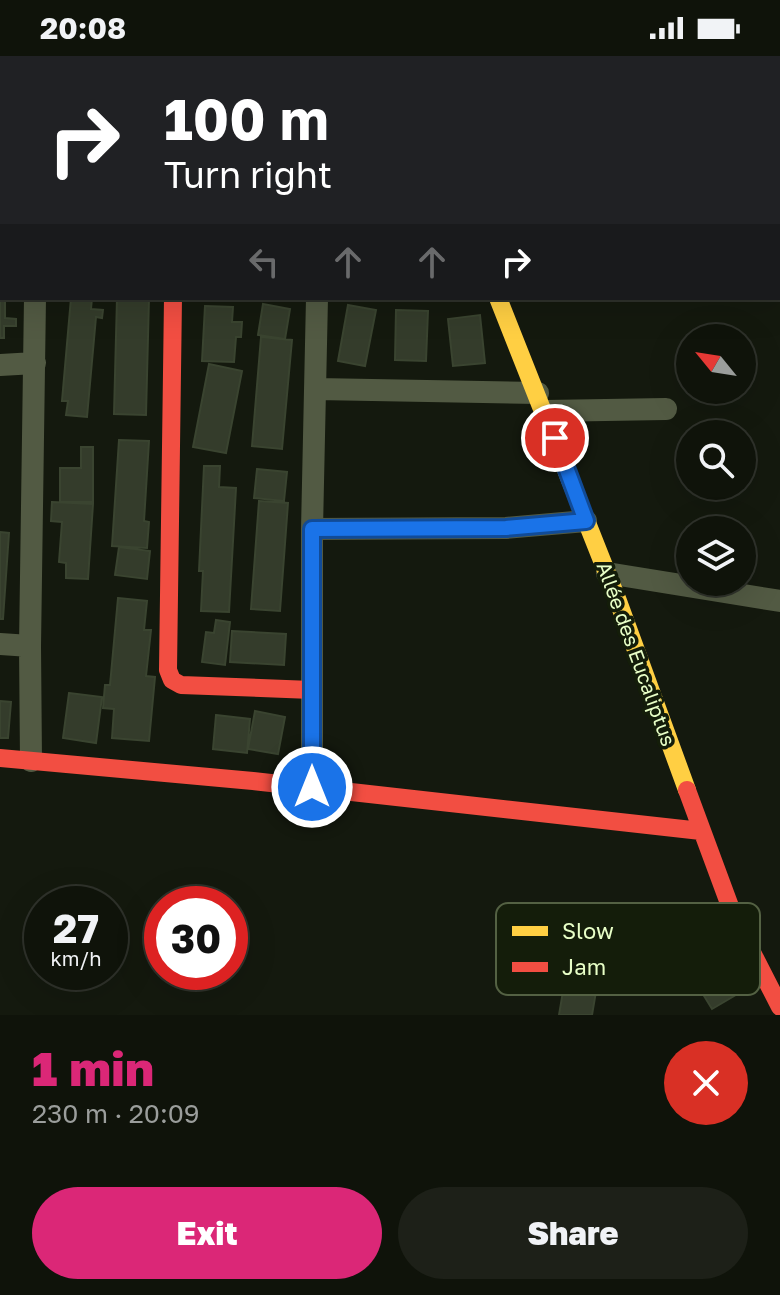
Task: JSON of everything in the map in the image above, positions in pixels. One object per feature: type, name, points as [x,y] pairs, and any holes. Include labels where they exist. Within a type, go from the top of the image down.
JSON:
[{"type":"street","points":[[31,761],[35,300]]},
{"type":"street","points":[[173,300],[168,670],[172,680],[181,685],[312,690]]},
{"type":"street","points":[[312,787],[312,529],[317,300]]},
{"type":"street","name":"Allée des Eucaliptus","points":[[499,300],[607,573],[729,903]]},
{"type":"street","points":[[0,365],[35,363]]},
{"type":"street","points":[[317,389],[666,409]]},
{"type":"street","points":[[312,529],[506,528],[586,521]]},
{"type":"street","points":[[607,573],[780,601]]},
{"type":"street","points":[[0,644],[30,646]]},
{"type":"street","points":[[0,758],[312,787],[701,831]]},
{"type":"street","name":"Allée des Eucaliptus","points":[[760,968],[780,1007]]},
{"type":"building","points":[[0,300],[5,300],[5,318],[16,319],[16,326],[4,326],[4,338],[0,338]]},
{"type":"building","points":[[71,300],[92,300],[91,309],[103,310],[102,318],[96,317],[87,417],[66,415],[68,401],[62,401]]},
{"type":"building","points":[[117,300],[149,300],[146,415],[114,414]]},
{"type":"building","points":[[263,304],[290,309],[285,339],[258,335]]},
{"type":"building","points":[[348,305],[376,310],[365,366],[338,361]]},
{"type":"building","points":[[205,306],[233,307],[232,322],[242,322],[241,337],[236,337],[234,362],[202,361]]},
{"type":"building","points":[[396,310],[428,311],[426,361],[395,360]]},
{"type":"building","points":[[480,315],[485,363],[453,366],[448,319]]},
{"type":"building","points":[[261,337],[292,340],[282,449],[252,446]]},
{"type":"building","points":[[209,364],[242,371],[226,453],[193,447]]},
{"type":"building","points":[[119,440],[149,441],[144,521],[149,522],[147,548],[112,546]]},
{"type":"building","points":[[81,447],[93,447],[93,502],[60,502],[60,468],[81,468]]},
{"type":"building","points":[[204,466],[220,466],[219,487],[236,488],[229,612],[201,611],[203,571],[199,571]]},
{"type":"building","points":[[257,469],[287,472],[284,501],[254,498]]},
{"type":"building","points":[[259,501],[288,503],[280,611],[251,609]]},
{"type":"building","points":[[52,502],[93,504],[88,579],[66,578],[66,563],[59,562],[62,522],[51,521]]},
{"type":"building","points":[[0,532],[9,533],[3,619],[0,619]]},
{"type":"building","points":[[119,547],[150,551],[147,579],[115,575]]},
{"type":"building","points":[[118,598],[147,601],[144,630],[151,630],[146,676],[155,677],[149,741],[112,738],[114,709],[103,708],[105,685],[110,685]]},
{"type":"building","points":[[216,620],[230,622],[225,665],[202,662],[206,632],[214,633]]},
{"type":"building","points":[[232,631],[286,634],[284,665],[230,662]]},
{"type":"building","points":[[69,693],[102,697],[96,743],[63,738]]},
{"type":"building","points":[[0,701],[11,702],[8,738],[0,738]]},
{"type":"building","points":[[255,711],[285,717],[278,754],[248,749]]},
{"type":"building","points":[[216,715],[250,719],[247,753],[213,749]]},
{"type":"building","points":[[562,995],[595,995],[592,1015],[559,1015]]},
{"type":"building","points":[[703,995],[736,995],[712,1009]]},
{"type":"traffic: slow","points":[[499,300],[618,601],[687,790]]},
{"type":"traffic: jam","points":[[173,300],[168,670],[172,680],[181,685],[312,690]]},
{"type":"traffic: jam","points":[[0,758],[253,781],[701,831]]},
{"type":"traffic: jam","points":[[687,790],[729,903]]},
{"type":"traffic: jam","points":[[760,968],[780,1007]]},
{"type":"route","points":[[312,787],[312,529],[506,528],[586,521],[555,438]]}]
